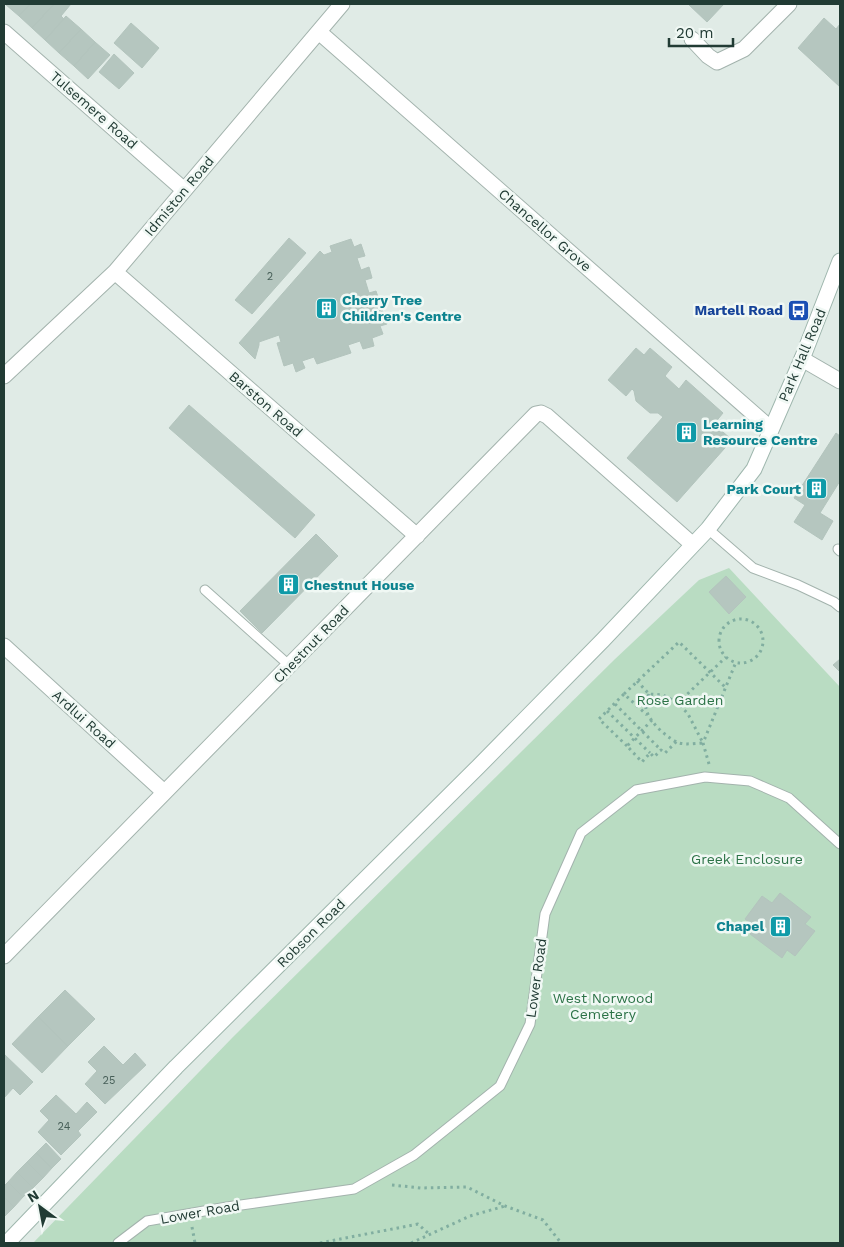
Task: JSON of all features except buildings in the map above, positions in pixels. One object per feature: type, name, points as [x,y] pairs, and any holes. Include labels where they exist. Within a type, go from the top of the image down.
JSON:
[{"type":"street","name":"Idmiston Road","points":[[4,376],[115,272],[342,4]]},
{"type":"street","points":[[692,40],[716,62],[744,49],[789,4]]},
{"type":"street","name":"Tulsemere Road","points":[[4,32],[184,190]]},
{"type":"street","name":"Chancellor Grove","points":[[319,32],[771,429]]},
{"type":"street","name":"Park Hall Road","points":[[692,544],[708,529],[754,469],[802,359],[840,261]]},
{"type":"street","name":"Barston Road","points":[[115,272],[417,536]]},
{"type":"street","points":[[802,359],[840,381]]},
{"type":"street","name":"Chestnut Road","points":[[4,956],[536,414],[542,413],[547,416],[692,544]]},
{"type":"street","name":"Robson Road","points":[[7,1243],[183,1060],[478,767],[692,544]]},
{"type":"street","name":"Ardlui Road","points":[[4,646],[164,792]]},
{"type":"lane","points":[[708,529],[753,568],[798,584],[834,602],[840,607]]},
{"type":"lane","points":[[205,590],[290,666]]},
{"type":"lane","name":"Lower Road","points":[[118,1243],[146,1221],[227,1207],[354,1189],[414,1155],[500,1086],[530,1024],[545,914],[581,833],[636,790],[705,777],[750,781],[789,798],[840,844]]},
{"type":"path","points":[[741,619],[755,623],[763,636],[761,650],[757,656],[751,661],[736,662],[726,657],[720,644],[722,629],[727,624],[741,619]]},
{"type":"path","points":[[650,753],[642,762],[599,719],[679,642],[726,688]]},
{"type":"path","points":[[678,703],[726,657]]},
{"type":"path","points":[[703,743],[736,662]]},
{"type":"path","points":[[637,681],[649,694],[663,695],[678,703],[688,714],[709,758],[710,777]]},
{"type":"path","points":[[624,694],[665,733],[677,741],[687,744],[703,743]]},
{"type":"path","points":[[649,694],[645,704],[649,717]]},
{"type":"path","points":[[614,704],[665,753],[677,741]]},
{"type":"path","points":[[607,711],[654,757],[661,750]]},
{"type":"path","points":[[627,746],[652,720]]},
{"type":"path","points":[[376,1176],[385,1184],[421,1188],[467,1187],[505,1206],[543,1220],[561,1243]]},
{"type":"path","points":[[411,1243],[470,1216],[505,1206]]},
{"type":"path","points":[[320,1243],[418,1224],[430,1234]]},
{"type":"green space","name":"West Norwood Cemetery","points":[[729,568],[840,687],[840,1243],[33,1243],[233,1037],[614,660],[699,580]]},
{"type":"place","name":"Cherry Tree Children's Centre","points":[[326,308]]},
{"type":"place","name":"Martell Road","points":[[799,310]]},
{"type":"place","name":"Learning Resource Centre","points":[[687,432]]},
{"type":"place","name":"Park Court","points":[[817,489]]},
{"type":"place","name":"Chestnut House","points":[[288,585]]},
{"type":"place","name":"Chapel","points":[[780,926]]},
{"type":"park label","name":"Rose Garden","points":[[680,700]]},
{"type":"park label","name":"Greek Enclosure","points":[[747,859]]}]
